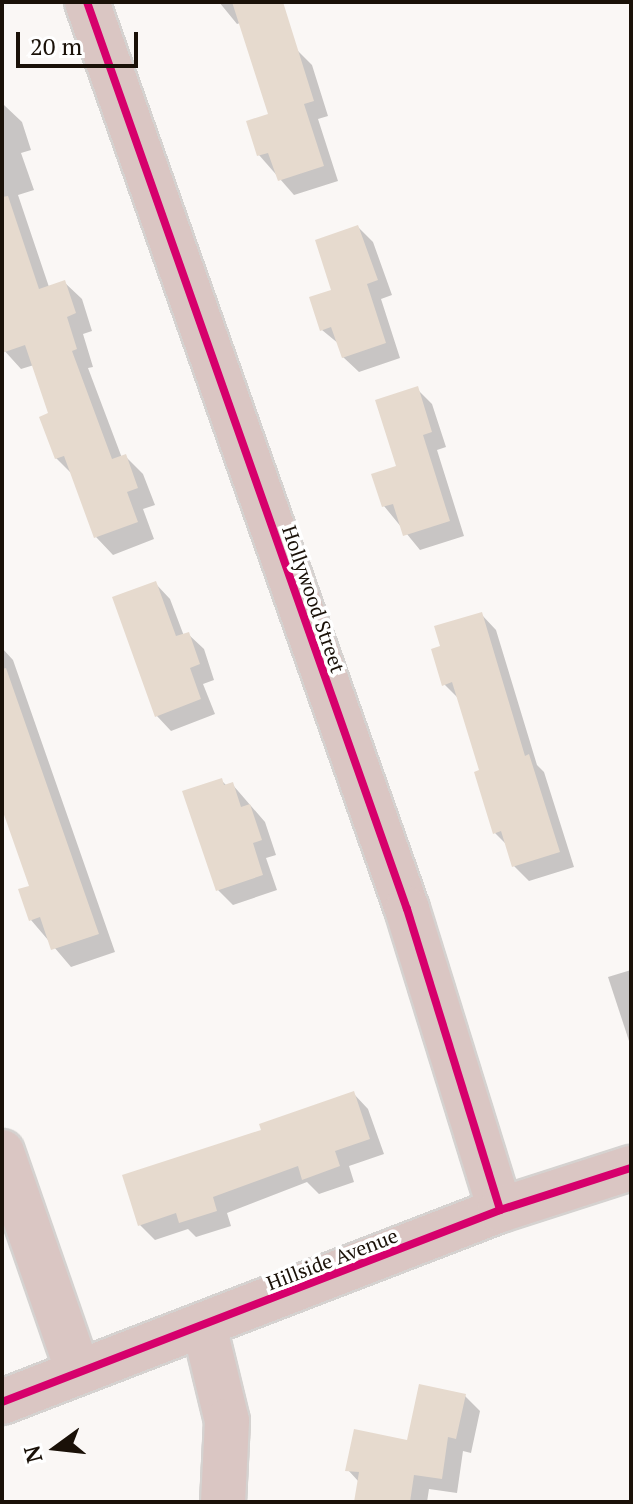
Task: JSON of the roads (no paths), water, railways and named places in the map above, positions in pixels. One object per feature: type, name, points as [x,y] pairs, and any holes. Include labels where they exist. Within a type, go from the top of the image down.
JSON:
[{"type":"street","name":"Hollywood Street","points":[[87,2],[407,909],[500,1210]]},
{"type":"street","points":[[2,1152],[78,1372]]},
{"type":"street","name":"Hillside Avenue","points":[[2,1402],[500,1210],[631,1168]]},
{"type":"street","points":[[204,1326],[227,1421],[223,1502]]}]
